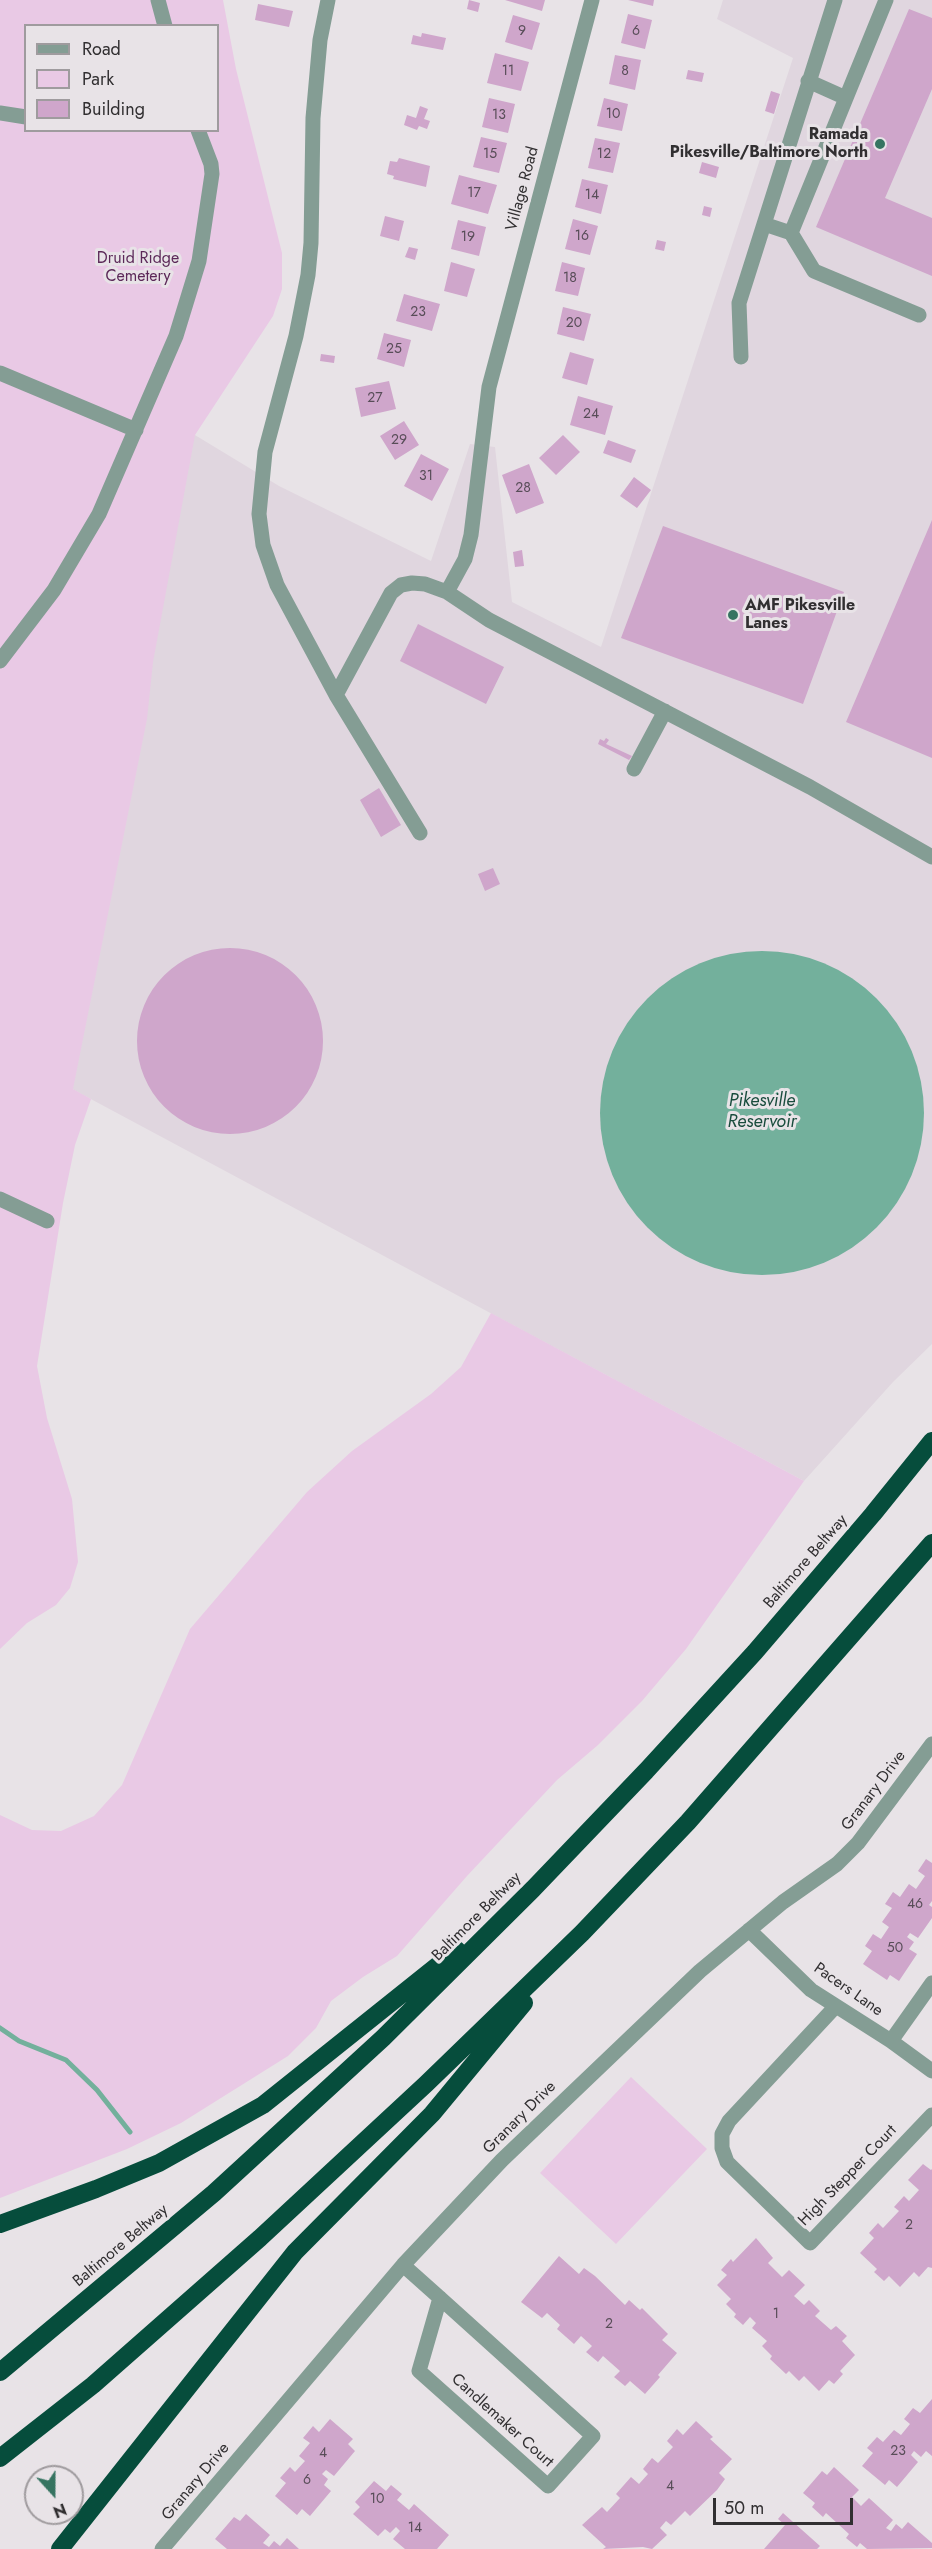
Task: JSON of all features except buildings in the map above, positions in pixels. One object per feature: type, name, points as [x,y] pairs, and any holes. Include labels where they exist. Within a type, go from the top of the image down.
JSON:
[{"type":"highway","name":"Baltimore Beltway","points":[[0,2372],[214,2193],[383,2038],[646,1771],[755,1652],[932,1441]]},
{"type":"highway","points":[[0,2458],[93,2385],[260,2238],[426,2084],[582,1933],[688,1822],[932,1543]]},
{"type":"highway","points":[[0,2224],[159,2163],[263,2105],[533,1888]]},
{"type":"highway","points":[[60,2549],[295,2252],[432,2114],[582,1933]]},
{"type":"street","points":[[158,0],[164,24]]},
{"type":"street","points":[[328,0],[320,40],[313,118],[311,243],[308,275],[296,336],[265,452],[259,514],[269,565],[336,695],[420,834]]},
{"type":"street","name":"Village Road","points":[[447,592],[465,559],[471,534],[489,387],[592,0]]},
{"type":"street","points":[[791,233],[886,0]]},
{"type":"street","points":[[741,357],[739,303],[808,81],[836,2]]},
{"type":"street","points":[[808,81],[846,98]]},
{"type":"street","points":[[0,113],[24,117]]},
{"type":"street","points":[[0,661],[54,590],[99,514],[180,327],[199,261],[212,174],[211,164],[199,132]]},
{"type":"street","points":[[764,224],[791,233],[814,271],[919,315]]},
{"type":"street","points":[[0,373],[136,430]]},
{"type":"street","points":[[336,695],[391,592],[400,585],[425,584],[447,592],[489,620],[810,787],[932,857]]},
{"type":"street","points":[[634,769],[665,711]]},
{"type":"street","points":[[0,1199],[47,1221]]},
{"type":"street","name":"Granary Drive","points":[[162,2549],[403,2265],[502,2160],[700,1971],[749,1930],[837,1864],[858,1843],[932,1744]]},
{"type":"street","name":"Pacers Lane","points":[[749,1930],[812,1990],[891,2041],[932,2072]]},
{"type":"street","points":[[891,2041],[932,1983]]},
{"type":"street","name":"High Stepper Court","points":[[836,2006],[729,2121],[722,2134],[722,2148],[727,2162],[810,2242],[932,2115]]},
{"type":"street","name":"Candlemaker Court","points":[[403,2265],[440,2298],[593,2436],[548,2486],[419,2371],[440,2298]]},
{"type":"shaded area","points":[[723,0],[932,0],[932,1344],[893,1382],[804,1481],[46,1075],[185,429],[279,486],[431,561],[470,444],[495,447],[512,602],[601,647],[793,58],[717,19]]},
{"type":"green space","name":"Druid Ridge Cemetery","points":[[0,0],[223,0],[236,69],[282,253],[282,289],[273,316],[195,435],[153,662],[147,719],[73,1089],[91,1099],[75,1145],[63,1203],[37,1366],[47,1418],[72,1499],[78,1562],[70,1588],[56,1605],[27,1623],[0,1649]]},
{"type":"green space","points":[[491,1313],[804,1481],[686,1649],[642,1701],[598,1745],[557,1780],[467,1876],[397,1956],[363,1977],[331,2001],[316,2028],[288,2056],[181,2123],[127,2149],[0,2198],[0,1815],[32,1830],[61,1831],[94,1816],[122,1785],[190,1629],[307,1492],[352,1451],[431,1394],[461,1367]]},
{"type":"green space","points":[[631,2077],[707,2149],[616,2244],[540,2173]]},
{"type":"water","name":"Pikesville Reservoir","points":[[762,951],[794,954],[824,963],[852,978],[887,1010],[912,1051],[921,1081],[924,1113],[921,1145],[912,1175],[897,1203],[865,1238],[824,1263],[794,1272],[762,1275],[730,1272],[700,1263],[672,1248],[637,1216],[612,1175],[603,1145],[600,1113],[603,1081],[612,1051],[627,1023],[659,988],[700,963],[730,954]]},
{"type":"waterway","points":[[0,2028],[19,2041],[66,2060],[97,2090],[130,2132]]},
{"type":"place","name":"Ramada Pikesville/Baltimore North","points":[[880,144]]},
{"type":"place","name":"AMF Pikesville Lanes","points":[[733,615]]}]
